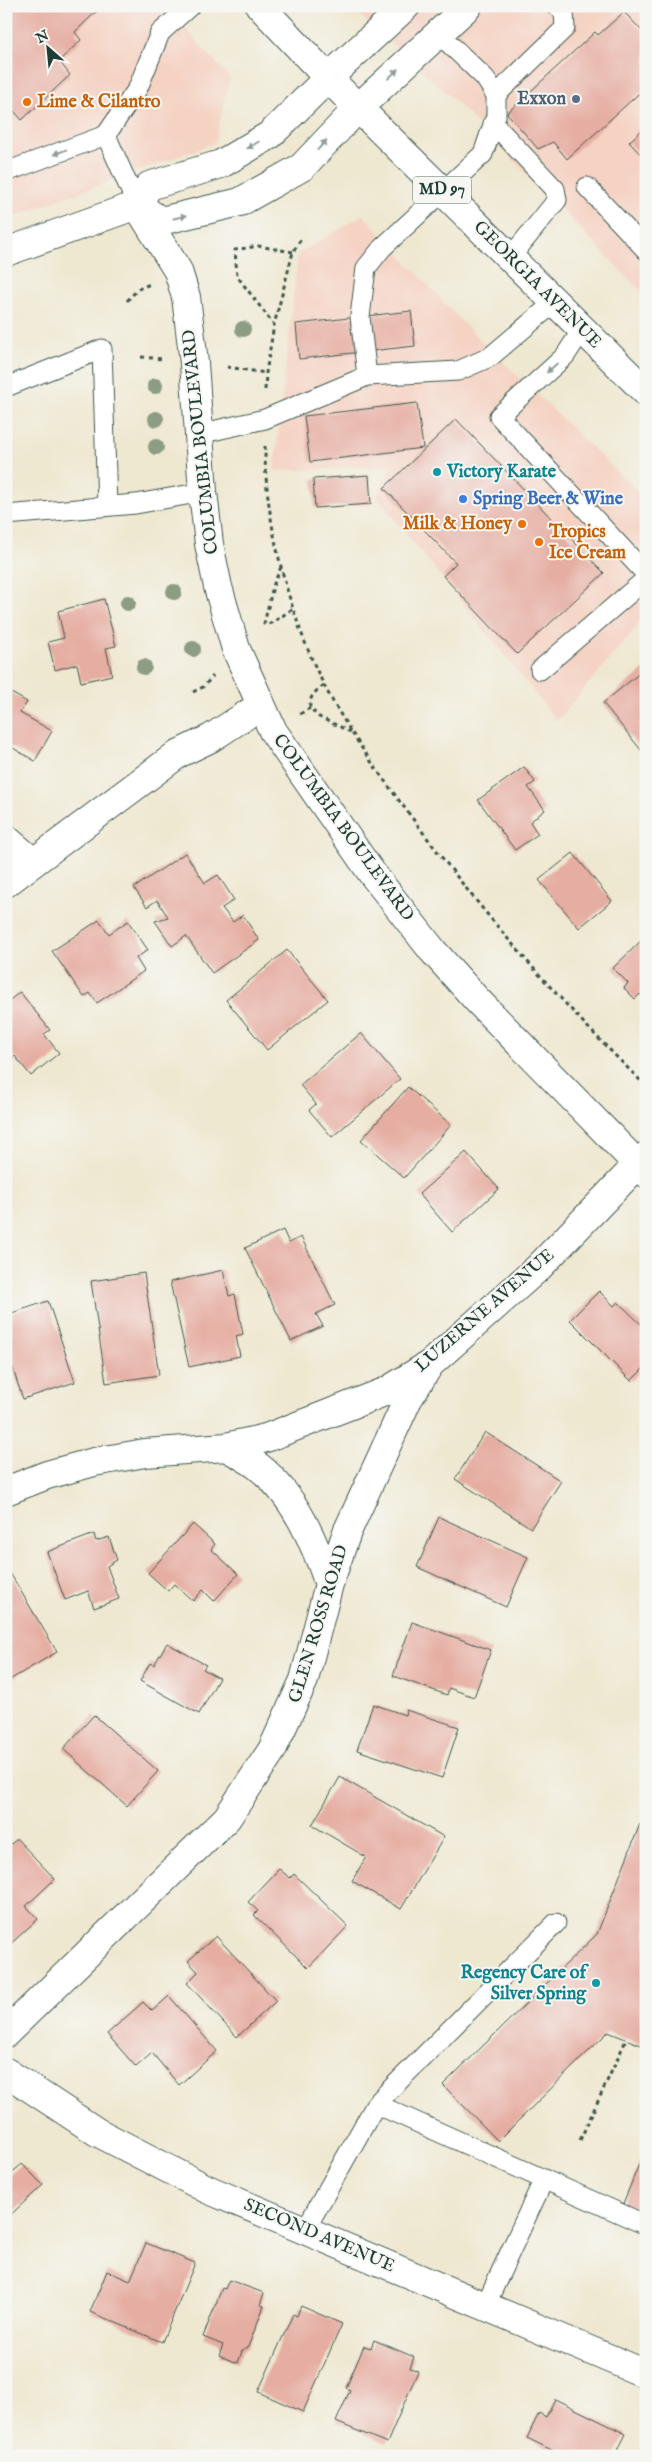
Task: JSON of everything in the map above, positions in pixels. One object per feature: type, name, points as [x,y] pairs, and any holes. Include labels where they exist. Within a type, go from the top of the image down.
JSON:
[{"type":"street","name":"GEORGIA AVENUE","points":[[260,6],[328,78],[646,392]]},
{"type":"street","points":[[6,252],[137,205],[149,186],[221,164],[270,134],[406,6]]},
{"type":"street","points":[[137,205],[161,221],[240,202],[302,167],[358,108],[468,6]]},
{"type":"street","name":"COLUMBIA BOULEVARD","points":[[137,205],[178,271],[186,297],[194,362],[203,492],[209,544],[218,587],[236,649],[260,706],[273,731],[327,811],[433,951],[477,1000],[643,1164]]},
{"type":"street","points":[[6,884],[178,754],[212,738],[260,706]]},
{"type":"street","points":[[6,839],[33,862]]},
{"type":"street","name":"LUZERNE AVENUE","points":[[6,1491],[47,1475],[94,1462],[145,1453],[226,1447],[266,1438],[387,1391],[430,1364],[539,1267],[643,1164]]},
{"type":"street","name":"GLEN ROSS ROAD","points":[[6,2033],[227,1818],[272,1750],[304,1680],[329,1584],[347,1532],[408,1400],[430,1364]]},
{"type":"street","points":[[226,1447],[259,1467],[283,1492],[301,1518],[316,1547],[329,1584]]},
{"type":"street","name":"SECOND AVENUE","points":[[6,2072],[97,2132],[207,2189],[646,2374]]},
{"type":"lane","points":[[6,172],[106,135],[138,88],[160,33],[190,6]]},
{"type":"lane","points":[[496,95],[564,28],[564,12],[557,6]]},
{"type":"lane","points":[[367,376],[360,317],[366,268],[382,248],[442,190],[483,154],[496,116],[496,95],[486,78],[438,33]]},
{"type":"lane","points":[[493,123],[556,189],[557,200],[510,258]]},
{"type":"lane","points":[[106,135],[137,205]]},
{"type":"lane","points":[[586,187],[646,250]]},
{"type":"lane","points":[[199,434],[265,419],[367,376],[458,371],[490,357],[555,302]]},
{"type":"lane","points":[[582,330],[565,356],[499,416],[646,574]]},
{"type":"lane","points":[[6,387],[102,349],[107,506]]},
{"type":"lane","points":[[6,515],[136,504],[203,492]]},
{"type":"lane","points":[[540,670],[646,579]]},
{"type":"lane","points":[[305,2230],[376,2104],[556,1923]]},
{"type":"lane","points":[[376,2104],[646,2225]]},
{"type":"lane","points":[[485,2306],[544,2179]]},
{"type":"path","points":[[301,239],[294,252],[274,324],[266,373],[265,463],[268,497],[281,567],[303,636],[324,685],[351,732],[471,896],[550,988],[646,1086]]},
{"type":"path","points":[[274,324],[237,276],[235,250],[264,246],[294,252]]},
{"type":"path","points":[[127,301],[138,289],[150,284]]},
{"type":"path","points":[[141,356],[165,360]]},
{"type":"path","points":[[227,367],[266,373]]},
{"type":"path","points":[[281,567],[273,586],[264,624],[272,623],[294,608]]},
{"type":"path","points":[[324,685],[309,700],[310,708],[319,717],[351,732]]},
{"type":"path","points":[[580,2140],[626,2040]]},
{"type":"shaded area","points":[[6,6],[165,6],[230,78],[215,143],[6,219]]},
{"type":"shaded area","points":[[350,6],[637,6],[646,15],[646,296],[453,99]]},
{"type":"shaded area","points":[[363,215],[465,325],[646,500],[646,616],[557,721],[377,497],[391,466],[274,471],[298,254]]},
{"type":"building","points":[[6,6],[102,6],[75,32],[81,40],[59,61],[70,75],[22,120],[13,110],[6,116]]},
{"type":"building","name":"Exxon","points":[[624,12],[646,35],[646,87],[567,159],[553,142],[538,149],[507,113],[595,32],[598,35]]},
{"type":"building","points":[[646,126],[646,160],[629,142]]},
{"type":"building","points":[[411,311],[415,346],[299,359],[296,324]]},
{"type":"building","points":[[417,403],[423,448],[310,462],[304,416]]},
{"type":"building","points":[[456,419],[604,573],[517,654],[443,576],[456,563],[384,488]]},
{"type":"building","points":[[369,475],[371,504],[315,508],[313,479]]},
{"type":"building","points":[[104,599],[116,646],[106,648],[112,675],[81,682],[77,664],[55,670],[48,642],[64,638],[58,611]]},
{"type":"building","points":[[646,668],[646,756],[603,703]]},
{"type":"building","points":[[6,690],[27,702],[20,713],[52,731],[35,761],[6,744]]},
{"type":"building","points":[[524,767],[535,782],[528,787],[545,810],[530,822],[538,834],[515,850],[478,800]]},
{"type":"building","points":[[185,853],[205,883],[218,875],[234,900],[222,908],[233,922],[243,915],[259,940],[212,973],[186,936],[172,946],[155,921],[168,917],[157,900],[147,907],[134,888]]},
{"type":"building","points":[[573,853],[612,901],[579,928],[539,880]]},
{"type":"building","points":[[99,920],[109,934],[128,921],[148,950],[136,958],[144,971],[97,1003],[90,993],[84,997],[52,951]]},
{"type":"building","points":[[646,936],[646,1000],[640,994],[635,999],[624,988],[628,983],[613,968]]},
{"type":"building","points":[[287,950],[328,1000],[267,1050],[226,1000]]},
{"type":"building","points":[[20,992],[50,1030],[44,1034],[59,1053],[31,1076],[15,1056],[6,1064],[6,1003]]},
{"type":"building","points":[[361,1033],[400,1079],[332,1137],[309,1110],[316,1104],[300,1085]]},
{"type":"building","points":[[408,1087],[451,1125],[404,1178],[361,1140]]},
{"type":"building","points":[[466,1152],[499,1189],[452,1232],[419,1194]]},
{"type":"building","points":[[283,1230],[289,1243],[301,1237],[335,1305],[316,1314],[323,1326],[291,1341],[245,1248]]},
{"type":"building","points":[[223,1270],[229,1296],[235,1294],[243,1334],[236,1336],[240,1356],[189,1367],[170,1282]]},
{"type":"building","points":[[144,1273],[159,1375],[106,1383],[91,1281]]},
{"type":"building","points":[[599,1291],[614,1306],[618,1302],[646,1329],[646,1366],[631,1381],[570,1320]]},
{"type":"building","points":[[48,1301],[75,1382],[23,1399],[6,1349],[6,1315]]},
{"type":"building","points":[[485,1432],[561,1481],[531,1528],[455,1479]]},
{"type":"building","points":[[439,1517],[528,1557],[506,1607],[417,1567]]},
{"type":"building","points":[[193,1524],[215,1544],[211,1549],[238,1574],[214,1601],[203,1590],[193,1601],[174,1584],[168,1591],[148,1573]]},
{"type":"building","points":[[94,1534],[96,1541],[109,1537],[117,1560],[107,1566],[119,1599],[94,1608],[88,1591],[65,1600],[47,1552]]},
{"type":"building","points":[[10,1573],[57,1652],[6,1682],[6,1576]]},
{"type":"building","points":[[412,1622],[491,1650],[474,1697],[449,1688],[447,1695],[393,1676]]},
{"type":"building","points":[[167,1643],[206,1665],[203,1669],[219,1678],[199,1714],[140,1681],[150,1663],[154,1665]]},
{"type":"building","points":[[373,1704],[405,1715],[406,1710],[459,1727],[442,1778],[357,1750]]},
{"type":"building","points":[[94,1715],[158,1771],[127,1806],[63,1749]]},
{"type":"building","points":[[340,1777],[444,1837],[401,1909],[352,1881],[366,1857],[312,1825]]},
{"type":"building","name":"Regency Care of Silver Spring","points":[[640,1824],[646,1826],[646,2047],[608,2032],[498,2141],[443,2085],[597,1934]]},
{"type":"building","points":[[17,1839],[55,1879],[26,1906],[38,1919],[6,1948],[6,1848]]},
{"type":"building","points":[[279,1869],[290,1878],[294,1874],[348,1926],[308,1968],[254,1915],[258,1911],[248,1902]]},
{"type":"building","points":[[216,1936],[276,2001],[237,2037],[187,1983],[198,1972],[188,1961]]},
{"type":"building","points":[[169,1996],[217,2051],[179,2085],[152,2053],[136,2067],[107,2034],[143,2002],[152,2011]]},
{"type":"building","points":[[646,2147],[646,2215],[622,2206]]},
{"type":"building","points":[[22,2164],[43,2185],[6,2219],[6,2174],[8,2176]]},
{"type":"building","points":[[146,2243],[195,2263],[162,2342],[90,2312],[107,2271],[130,2281]]},
{"type":"building","points":[[229,2280],[264,2293],[260,2305],[264,2306],[248,2347],[242,2351],[238,2363],[219,2356],[223,2345],[203,2337],[222,2288],[225,2289]]},
{"type":"building","points":[[301,2306],[342,2324],[303,2412],[258,2392],[293,2314],[297,2316]]},
{"type":"building","points":[[374,2340],[414,2357],[410,2368],[418,2371],[387,2443],[336,2422],[350,2390],[346,2388],[364,2346],[371,2348]]},
{"type":"building","points":[[555,2399],[626,2434],[615,2456],[564,2456],[527,2438],[539,2413],[546,2417]]},
{"type":"place","name":"Exxon","points":[[576,99]]},
{"type":"place","name":"Lime & Cilantro","points":[[27,102]]},
{"type":"place","name":"Victory Karate","points":[[437,472]]},
{"type":"place","name":"Spring Beer & Wine","points":[[463,499]]},
{"type":"place","name":"Milk & Honey","points":[[522,524]]},
{"type":"place","name":"Tropics Ice Cream","points":[[539,542]]},
{"type":"place","name":"Regency Care of Silver Spring","points":[[596,1983]]}]
